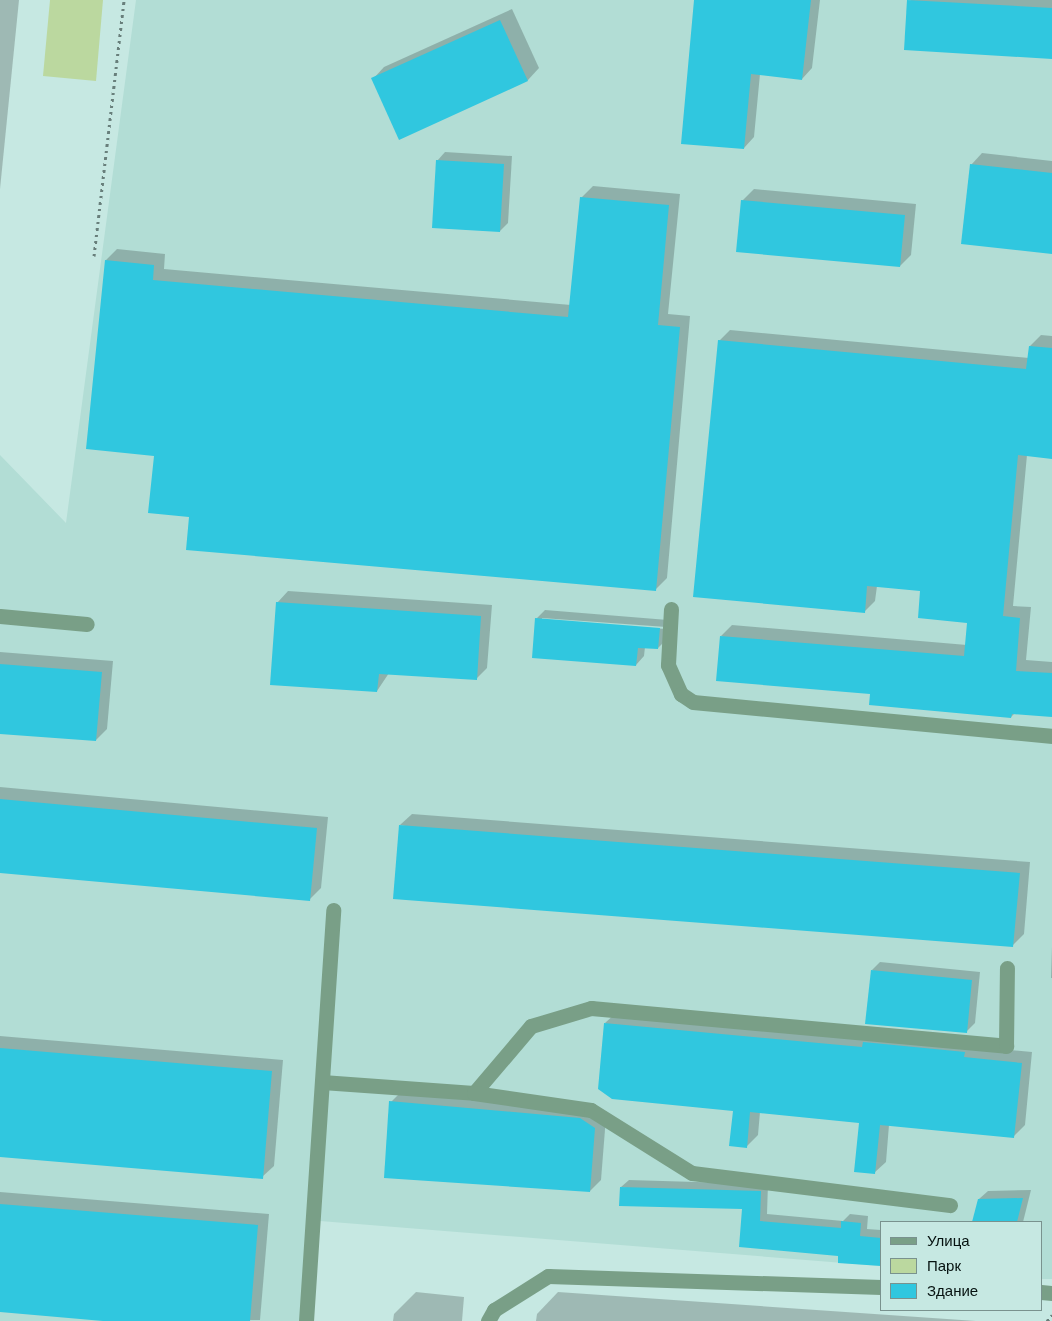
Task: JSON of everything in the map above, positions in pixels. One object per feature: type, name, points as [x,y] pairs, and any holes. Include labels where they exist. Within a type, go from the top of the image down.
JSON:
[{"type":"lane","points":[[671,610],[668,666],[681,694],[693,702],[1052,736]]},
{"type":"lane","points":[[0,616],[87,624]]},
{"type":"lane","points":[[306,1321],[333,910]]},
{"type":"lane","points":[[474,1093],[531,1026],[591,1008],[1006,1046],[1007,968]]},
{"type":"lane","points":[[322,1082],[474,1093],[591,1110],[692,1173],[950,1205]]},
{"type":"lane","points":[[488,1321],[494,1310],[548,1276],[880,1287]]},
{"type":"path","points":[[94,256],[124,0]]},
{"type":"path","points":[[1047,1321],[1052,1314]]},
{"type":"shaded area","points":[[136,0],[1052,0],[1052,1279],[1042,1279],[1042,1221],[880,1221],[880,1266],[320,1221],[312,1321],[0,1321],[0,455],[66,523]]},
{"type":"green space","points":[[50,0],[103,0],[96,81],[43,76]]},
{"type":"building","points":[[694,0],[811,0],[802,80],[751,74],[744,149],[681,144]]},
{"type":"building","points":[[907,0],[1052,8],[1052,59],[904,50]]},
{"type":"building","points":[[500,20],[528,81],[399,140],[371,78]]},
{"type":"building","points":[[436,160],[504,164],[500,232],[432,228]]},
{"type":"building","points":[[970,164],[1052,173],[1052,254],[961,244]]},
{"type":"building","points":[[580,197],[669,205],[658,325],[680,327],[656,591],[186,550],[189,517],[148,513],[154,456],[86,449],[105,260],[154,265],[153,280],[568,317]]},
{"type":"building","points":[[741,200],[905,215],[900,267],[736,252]]},
{"type":"building","points":[[718,340],[1026,369],[1029,346],[1052,348],[1052,459],[1018,455],[1003,616],[1020,618],[1016,671],[1052,673],[1052,717],[1012,714],[1011,718],[869,705],[870,694],[716,681],[720,636],[964,656],[967,623],[918,618],[920,591],[867,586],[865,613],[693,597]]},
{"type":"building","points":[[276,602],[481,616],[477,680],[379,674],[377,692],[270,685]]},
{"type":"building","points":[[535,618],[660,628],[658,649],[638,648],[636,666],[532,658]]},
{"type":"building","points":[[0,664],[102,672],[96,741],[0,734]]},
{"type":"building","points":[[0,799],[317,828],[310,901],[0,873]]},
{"type":"building","points":[[399,825],[1020,873],[1013,947],[393,899]]},
{"type":"building","points":[[871,970],[972,980],[967,1033],[865,1024]]},
{"type":"building","points":[[604,1023],[862,1047],[863,1042],[965,1052],[964,1057],[1022,1063],[1014,1138],[880,1125],[875,1174],[854,1172],[859,1123],[750,1112],[747,1148],[729,1146],[733,1111],[612,1099],[598,1089]]},
{"type":"building","points":[[0,1048],[272,1071],[263,1179],[0,1157]]},
{"type":"building","points":[[389,1101],[580,1118],[595,1128],[590,1192],[384,1178]]},
{"type":"building","points":[[620,1187],[761,1191],[760,1221],[841,1228],[841,1221],[861,1223],[860,1236],[880,1238],[880,1266],[838,1263],[838,1256],[739,1247],[742,1209],[619,1206]]},
{"type":"building","points":[[1023,1198],[1017,1221],[972,1221],[978,1199]]},
{"type":"building","points":[[0,1204],[258,1225],[250,1321],[103,1321],[0,1312]]}]
